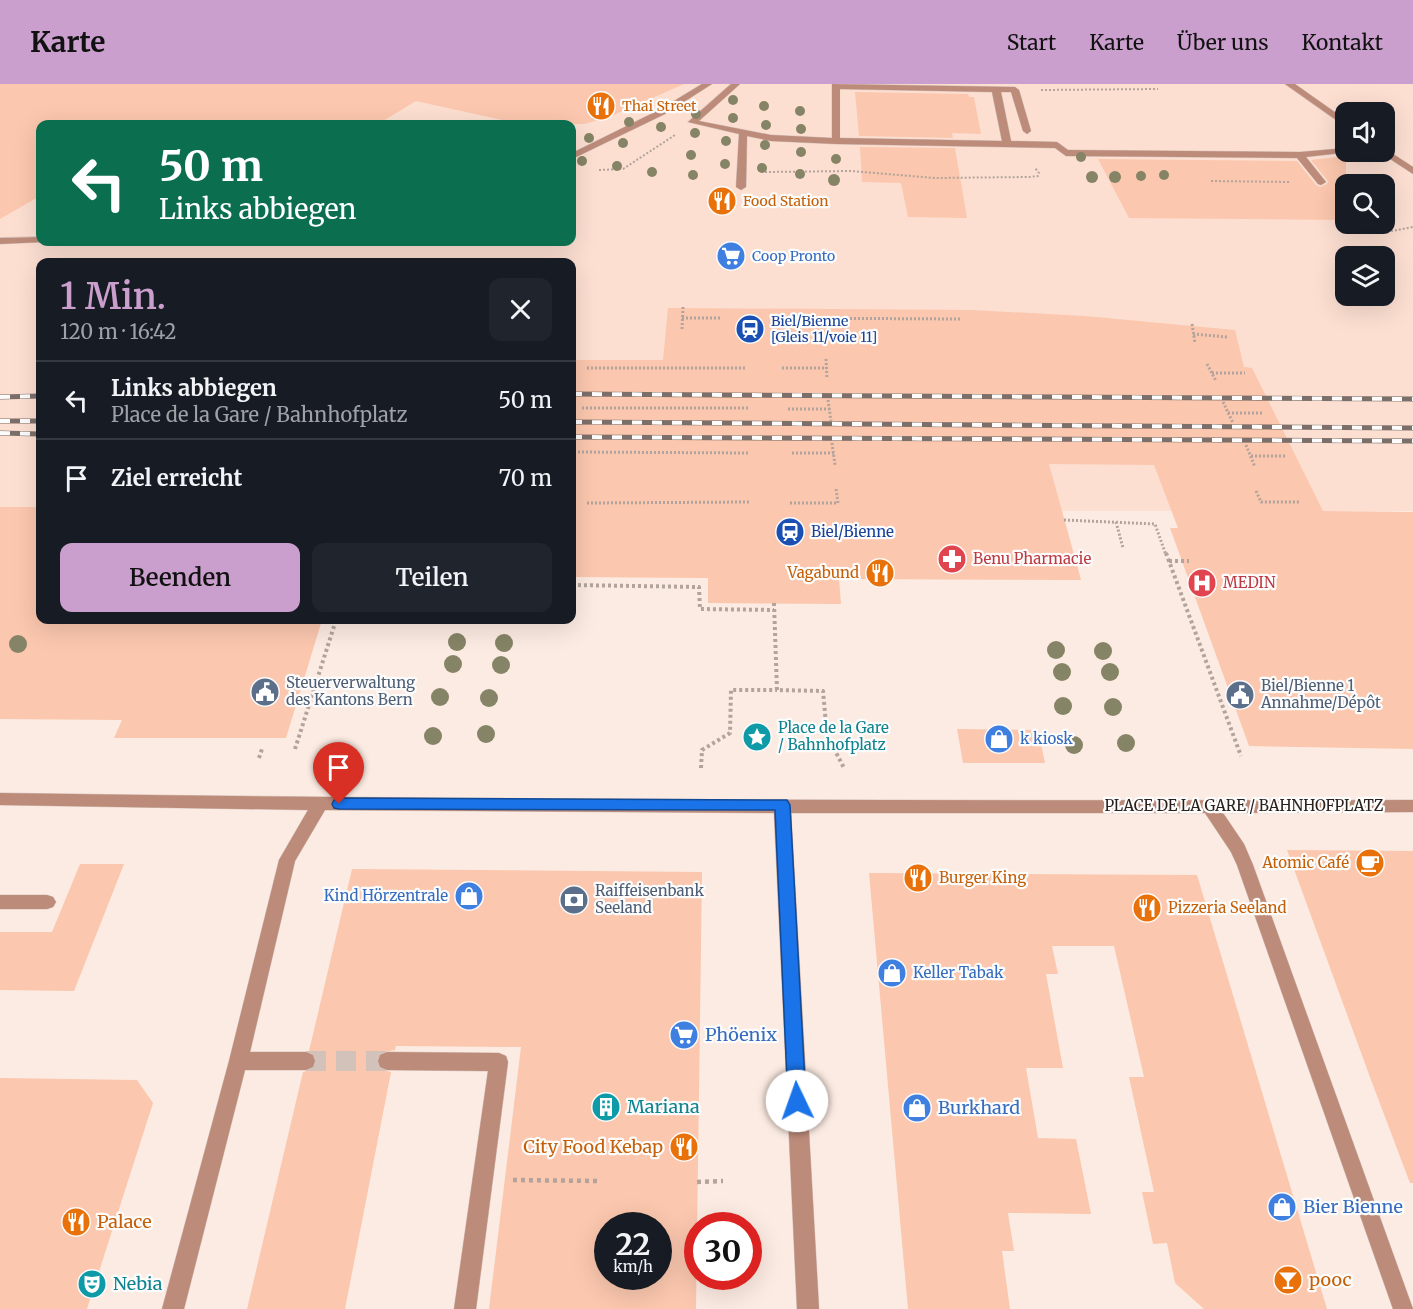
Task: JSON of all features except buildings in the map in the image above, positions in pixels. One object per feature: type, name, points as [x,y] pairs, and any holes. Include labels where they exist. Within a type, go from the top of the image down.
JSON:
[{"type":"street","points":[[576,154],[662,112],[708,84]]},
{"type":"street","points":[[692,122],[736,84]]},
{"type":"street","points":[[1289,84],[1335,116]]},
{"type":"street","points":[[836,141],[836,85],[1015,90],[1027,131]]},
{"type":"street","points":[[996,90],[1007,144]]},
{"type":"street","points":[[692,122],[771,138],[1057,145],[1066,153],[1300,156],[1335,152]]},
{"type":"street","points":[[741,187],[743,134]]},
{"type":"street","points":[[1300,156],[1321,182]]},
{"type":"street","points":[[1395,159],[1413,171]]},
{"type":"street","points":[[0,241],[36,240]]},
{"type":"street","name":"PLACE DE LA GARE / BAHNHOFPLATZ","points":[[0,799],[320,804],[1413,806]]},
{"type":"street","points":[[173,1309],[238,1061],[287,860],[320,804]]},
{"type":"street","points":[[782,805],[808,1309]]},
{"type":"street","points":[[1210,807],[1238,849],[1245,865],[1404,1309]]},
{"type":"street","points":[[0,902],[47,902]]},
{"type":"street","points":[[238,1061],[306,1061]]},
{"type":"street","points":[[387,1061],[499,1062],[465,1309]]},
{"type":"path","points":[[1015,90],[1158,89]]},
{"type":"path","points":[[592,171],[623,169],[692,122]]},
{"type":"path","points":[[742,172],[851,171],[934,178],[1029,177],[1038,176],[1039,173],[1035,170],[1034,162],[1052,159],[1066,153]]},
{"type":"path","points":[[1205,180],[1321,182]]},
{"type":"path","points":[[1395,230],[1413,227]]},
{"type":"path","points":[[682,329],[683,307]]},
{"type":"path","points":[[682,318],[722,318]]},
{"type":"path","points":[[778,318],[960,319]]},
{"type":"path","points":[[1192,324],[1195,343]]},
{"type":"path","points":[[1193,334],[1227,337]]},
{"type":"path","points":[[826,359],[827,379]]},
{"type":"path","points":[[1208,364],[1216,381]]},
{"type":"path","points":[[587,368],[747,368]]},
{"type":"path","points":[[782,368],[826,368]]},
{"type":"path","points":[[1212,373],[1245,373]]},
{"type":"path","points":[[828,400],[831,421]]},
{"type":"path","points":[[1223,402],[1233,423]]},
{"type":"path","points":[[582,408],[748,408]]},
{"type":"path","points":[[788,409],[830,409]]},
{"type":"path","points":[[1228,413],[1263,413]]},
{"type":"path","points":[[832,443],[835,465]]},
{"type":"path","points":[[1246,445],[1256,466]]},
{"type":"path","points":[[576,452],[749,453]]},
{"type":"path","points":[[792,453],[834,453]]},
{"type":"path","points":[[1251,456],[1286,456]]},
{"type":"path","points":[[790,503],[838,503],[836,489]]},
{"type":"path","points":[[1256,491],[1261,502],[1300,502]]},
{"type":"path","points":[[587,503],[749,502]]},
{"type":"path","points":[[1065,520],[1155,524],[1242,756]]},
{"type":"path","points":[[1116,522],[1123,548]]},
{"type":"path","points":[[1169,561],[1189,561]]},
{"type":"path","points":[[576,585],[699,587],[699,609],[774,610]]},
{"type":"path","points":[[774,603],[777,690]]},
{"type":"path","points":[[295,749],[335,624]]},
{"type":"path","points":[[701,768],[702,750],[730,733],[731,690],[823,690],[827,735],[844,768]]},
{"type":"path","points":[[260,758],[262,748]]},
{"type":"path","points":[[483,1180],[598,1181]]},
{"type":"path","points":[[698,1182],[723,1181]]},
{"type":"shaded area","points":[[0,84],[1413,84],[1413,511],[1062,511],[1081,580],[576,577],[576,258],[36,258],[36,507],[0,507]]},
{"type":"tunnel","points":[[306,1061],[387,1061]]},
{"type":"railway","points":[[576,394],[1413,399]]},
{"type":"railway","points":[[0,397],[36,396]]},
{"type":"railway","points":[[0,421],[36,421]]},
{"type":"railway","points":[[576,422],[1413,428]]},
{"type":"railway","points":[[0,433],[36,434]]},
{"type":"railway","points":[[576,437],[1413,441]]},
{"type":"place","name":"Thai Street","points":[[601,106]]},
{"type":"place","name":"Food Station","points":[[722,201]]},
{"type":"place","name":"Coop Pronto","points":[[731,256]]},
{"type":"place","name":"Biel/Bienne [Gleis 11/voie 11]","points":[[750,329]]},
{"type":"place","name":"Biel/Bienne","points":[[790,532]]},
{"type":"place","name":"Benu Pharmacie","points":[[952,559]]},
{"type":"place","name":"Vagabund","points":[[880,573]]},
{"type":"place","name":"MEDIN","points":[[1202,583]]},
{"type":"place","name":"Steuerverwaltung des Kantons Bern","points":[[265,692]]},
{"type":"place","name":"Biel/Bienne 1 Annahme/Dépôt","points":[[1240,695]]},
{"type":"place","name":"Place de la Gare / Bahnhofplatz","points":[[757,737]]},
{"type":"place","name":"k kiosk","points":[[999,739]]},
{"type":"place","name":"Atomic Café","points":[[1370,863]]},
{"type":"place","name":"Burger King","points":[[918,878]]},
{"type":"place","name":"Kind Hörzentrale","points":[[469,896]]},
{"type":"place","name":"Raiffeisenbank Seeland","points":[[574,900]]},
{"type":"place","name":"Pizzeria Seeland","points":[[1147,908]]},
{"type":"place","name":"Keller Tabak","points":[[892,973]]},
{"type":"place","name":"Phöenix","points":[[684,1035]]},
{"type":"place","name":"Mariana","points":[[606,1107]]},
{"type":"place","name":"Burkhard","points":[[917,1108]]},
{"type":"place","name":"City Food Kebap","points":[[684,1147]]},
{"type":"place","name":"Bier Bienne","points":[[1282,1207]]},
{"type":"place","name":"Palace","points":[[76,1222]]},
{"type":"place","name":"pooc","points":[[1288,1280]]},
{"type":"place","name":"Nebia","points":[[92,1284]]},
{"type":"route","points":[[339,804],[782,805],[797,1101]]}]
